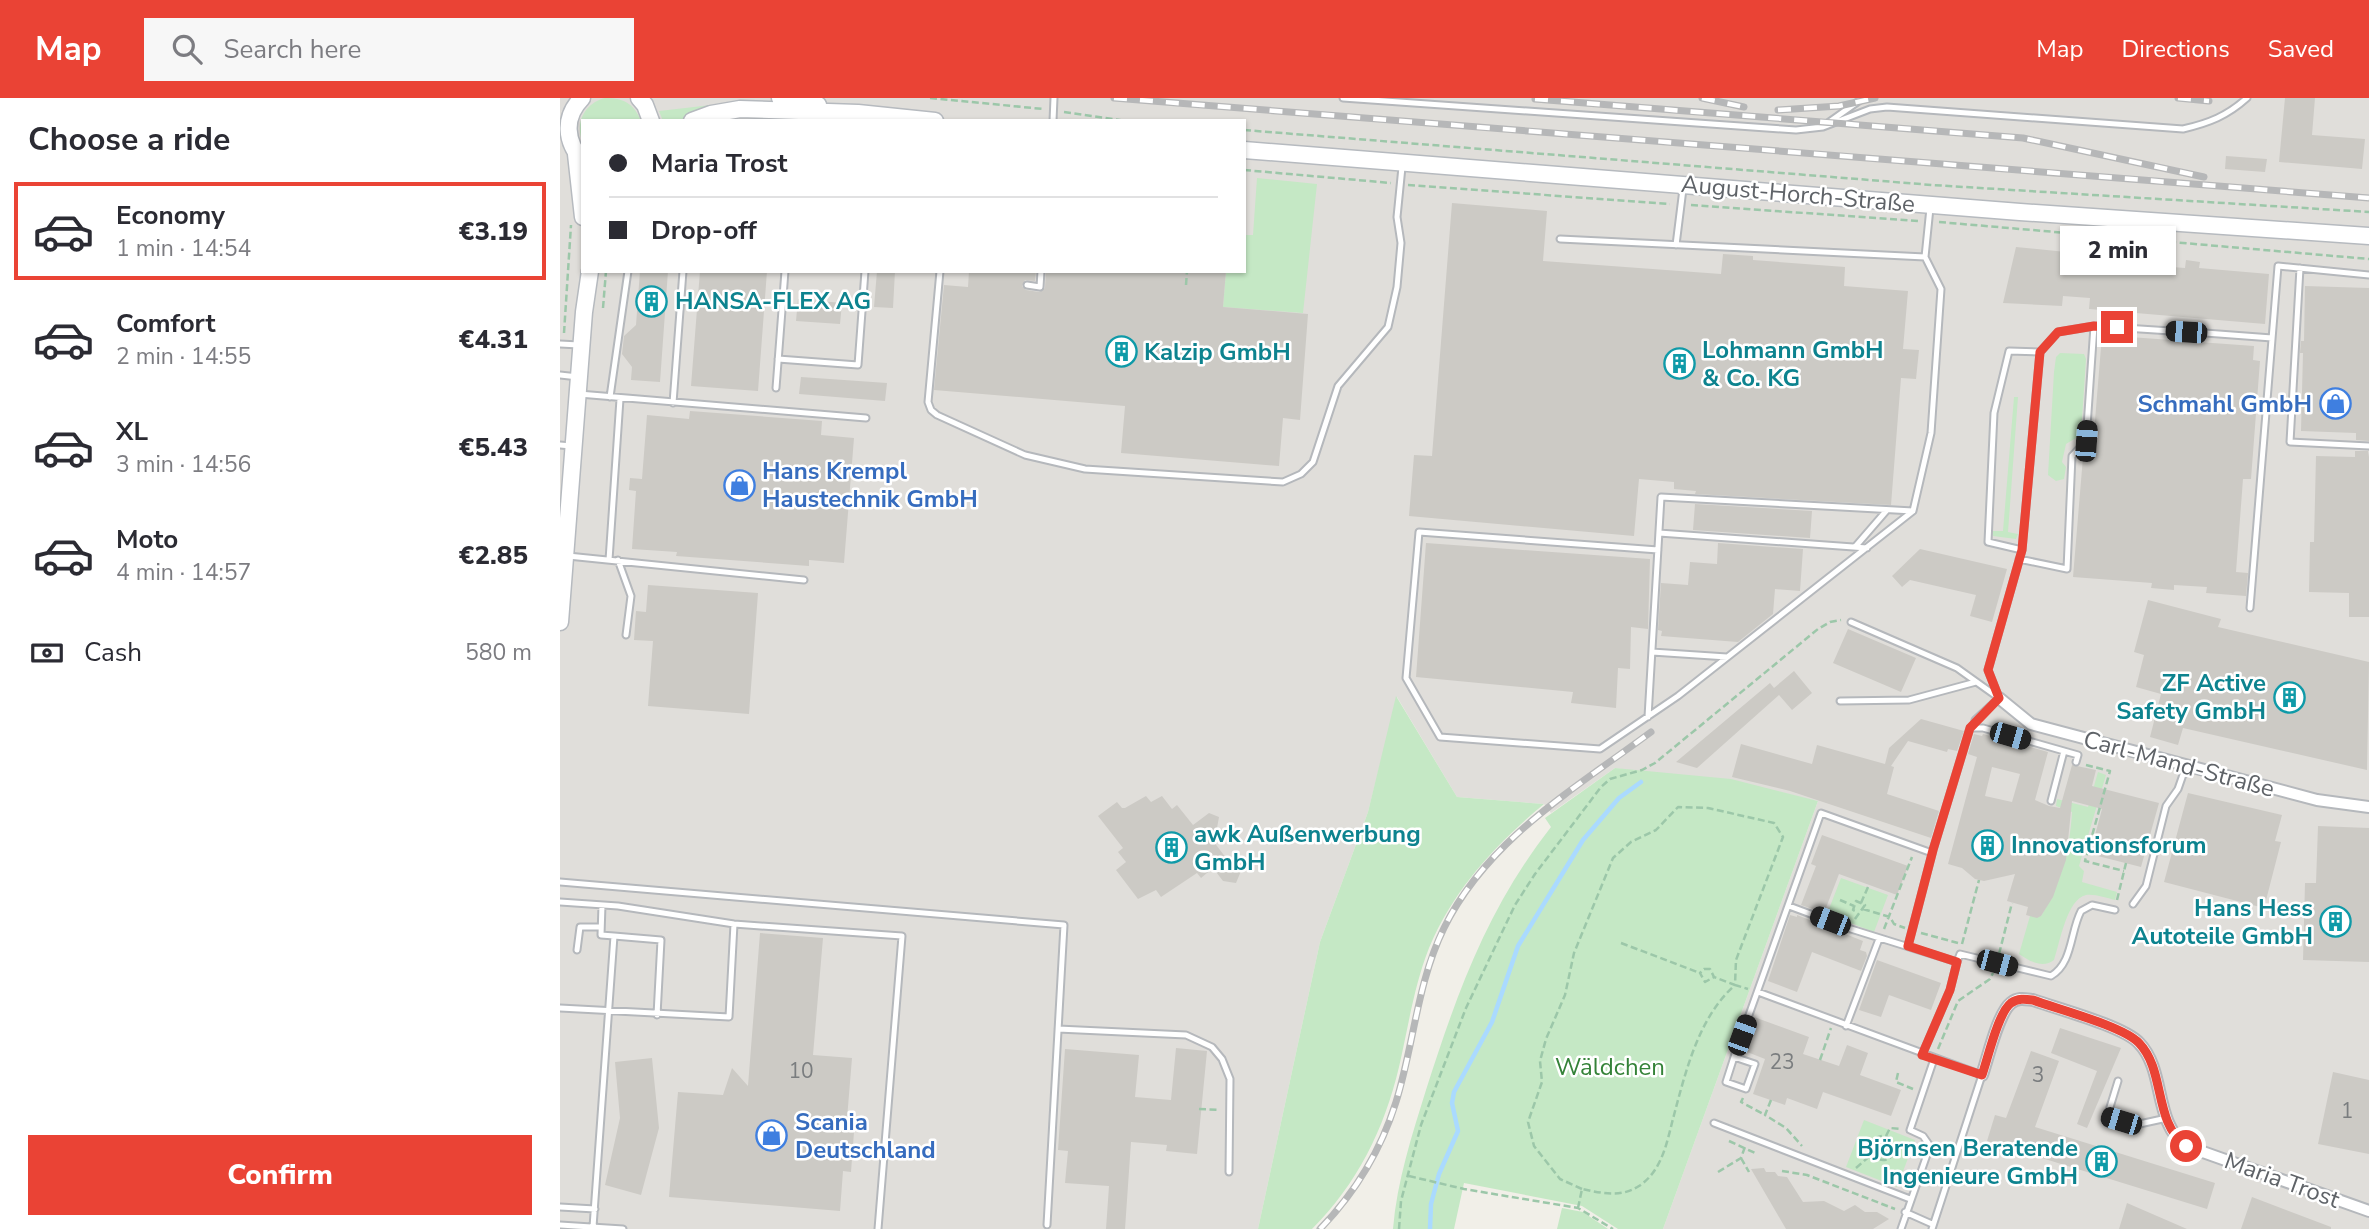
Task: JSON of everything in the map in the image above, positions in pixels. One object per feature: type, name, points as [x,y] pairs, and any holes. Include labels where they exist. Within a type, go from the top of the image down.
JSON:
[{"type":"main road","points":[[639,98],[650,119]]},
{"type":"main road","points":[[780,98],[891,119]]},
{"type":"main road","points":[[574,100],[564,129],[579,157],[577,219]]},
{"type":"main road","points":[[697,119],[740,109],[858,113]]},
{"type":"main road","points":[[770,119],[800,113]]},
{"type":"main road","name":"August-Horch-Straße","points":[[1246,150],[2369,239]]},
{"type":"main road","points":[[560,622],[565,556],[567,446],[578,394],[584,273]]},
{"type":"main road","points":[[584,312],[590,273]]},
{"type":"main road","points":[[584,312],[595,273]]},
{"type":"street","name":"Carl-Mand-Straße","points":[[1999,698],[2031,724],[2317,800],[2369,807]]},
{"type":"street","name":"Maria Trost","points":[[1982,1075],[2003,1015],[2010,1003],[2020,999],[2033,1000],[2124,1033],[2138,1042],[2147,1053],[2167,1118],[2177,1140],[2186,1146],[2369,1211]]},
{"type":"lane","points":[[1052,119],[1055,98]]},
{"type":"lane","points":[[1343,98],[1796,130],[1823,127],[1870,109],[1887,107],[2183,129],[2210,123],[2233,111],[2246,98]]},
{"type":"lane","points":[[1823,127],[1860,99]]},
{"type":"lane","points":[[940,273],[929,402],[931,411],[937,415],[1025,455],[1085,469],[1283,482],[1301,474],[1313,462],[1338,386],[1388,327],[1397,287],[1400,254],[1397,217],[1402,162]]},
{"type":"lane","points":[[1676,245],[1683,185]]},
{"type":"lane","points":[[1658,550],[1419,532],[1406,678],[1440,737],[1600,749],[1648,717],[1727,657],[1913,511],[1931,433],[1941,289],[1925,257],[1930,204]]},
{"type":"lane","points":[[1560,239],[1925,257]]},
{"type":"lane","points":[[2249,608],[2278,266],[2369,275]]},
{"type":"lane","points":[[2300,268],[2290,442],[2369,446]]},
{"type":"lane","points":[[610,397],[628,273]]},
{"type":"lane","points":[[673,403],[683,273]]},
{"type":"lane","points":[[776,388],[785,273]]},
{"type":"lane","points":[[778,359],[858,365],[865,273]]},
{"type":"lane","points":[[1027,285],[1040,287],[1041,273]]},
{"type":"lane","points":[[1999,698],[1988,670],[2022,550],[2040,352],[2058,332],[2094,326],[2272,338]]},
{"type":"lane","points":[[2019,559],[2067,569],[2072,456],[2086,441],[2094,326]]},
{"type":"lane","points":[[560,344],[582,345]]},
{"type":"lane","points":[[2022,550],[1988,542],[1994,414],[2009,351],[2040,352]]},
{"type":"lane","points":[[560,375],[579,377]]},
{"type":"lane","points":[[578,394],[866,418]]},
{"type":"lane","points":[[610,560],[620,399]]},
{"type":"lane","points":[[1648,717],[1661,497],[1913,511]]},
{"type":"lane","points":[[1855,547],[1887,510]]},
{"type":"lane","points":[[1659,533],[1867,548]]},
{"type":"lane","points":[[565,556],[804,580]]},
{"type":"lane","points":[[618,560],[631,596],[626,635]]},
{"type":"lane","points":[[1851,622],[1956,668],[1999,698]]},
{"type":"lane","points":[[1652,652],[1727,657]]},
{"type":"lane","points":[[1840,701],[1909,700],[1976,682]]},
{"type":"lane","points":[[1908,946],[1932,853],[1970,728],[1999,698]]},
{"type":"lane","points":[[1974,726],[2078,755],[2076,762]]},
{"type":"lane","points":[[2051,801],[2064,751]]},
{"type":"lane","points":[[2133,904],[2147,886],[2166,806],[2178,789],[2186,766]]},
{"type":"lane","points":[[1734,1057],[1755,1064],[1746,1088],[1726,1082],[1734,1057],[1821,813],[1932,853]]},
{"type":"lane","points":[[560,883],[1065,925],[1047,1225]]},
{"type":"lane","points":[[560,902],[602,905],[734,924],[902,936],[878,1229]]},
{"type":"lane","points":[[602,905],[601,934],[661,940],[657,1015]]},
{"type":"lane","points":[[1922,1055],[1950,990],[1960,954],[2051,976],[2061,970],[2065,962],[2081,911],[2092,905],[2115,910]]},
{"type":"lane","points":[[1788,906],[1880,939],[1957,962]]},
{"type":"lane","points":[[560,1008],[729,1017],[734,924]]},
{"type":"lane","points":[[577,950],[580,928],[601,927]]},
{"type":"lane","points":[[593,1227],[614,936]]},
{"type":"lane","points":[[1846,1026],[1880,939]]},
{"type":"lane","points":[[1758,992],[1982,1075]]},
{"type":"lane","points":[[1058,1029],[1186,1035],[1205,1042],[1222,1059],[1230,1079],[1229,1172]]},
{"type":"lane","points":[[1901,1229],[1909,1199],[1930,1146],[1923,1136],[1910,1130],[1934,1059]]},
{"type":"lane","name":"Maria Trost","points":[[1932,1226],[1959,1153],[1982,1075]]},
{"type":"lane","points":[[2118,1081],[2107,1116],[2135,1125],[2167,1118]]},
{"type":"lane","points":[[1714,1123],[1909,1199]]},
{"type":"lane","points":[[560,1208],[595,1209]]},
{"type":"lane","points":[[1905,1212],[1932,1226]]},
{"type":"lane","points":[[560,1225],[623,1229]]},
{"type":"path","points":[[930,98],[1111,119]]},
{"type":"path","points":[[1246,130],[1932,185],[2369,212]]},
{"type":"path","points":[[1246,170],[1400,184],[1929,222],[2369,259]]},
{"type":"path","points":[[565,311],[577,219]]},
{"type":"path","points":[[603,308],[607,273]]},
{"type":"path","points":[[1186,285],[1187,273]]},
{"type":"path","points":[[1399,1229],[1401,1201],[1421,1125],[1466,1008],[1495,945],[1535,874],[1601,787],[1610,779],[1642,770],[1673,750],[1818,629],[1840,620],[1851,622]]},
{"type":"path","points":[[2076,762],[2110,771],[2085,861],[2124,871]]},
{"type":"path","points":[[1678,807],[1708,808],[1774,823],[1783,836],[1736,960],[1735,985],[1712,1010],[1697,1043],[1663,1158],[1639,1186],[1610,1195],[1582,1189],[1560,1179],[1534,1146],[1528,1122],[1542,1082],[1540,1061],[1546,1039],[1565,995],[1574,953],[1613,858],[1631,842],[1656,830],[1678,807]]},
{"type":"path","points":[[1880,939],[1916,848]]},
{"type":"path","points":[[2115,910],[2126,863]]},
{"type":"path","points":[[1960,954],[1979,880]]},
{"type":"path","points":[[1861,903],[1868,887]]},
{"type":"path","points":[[1840,900],[1854,906]]},
{"type":"path","points":[[1856,901],[1861,903],[1865,905],[1861,914],[1853,910],[1856,901]]},
{"type":"path","points":[[2009,956],[1999,954],[2012,903]]},
{"type":"path","points":[[1863,909],[1890,918],[1894,924],[1962,944]]},
{"type":"path","points":[[1621,943],[1700,973],[1705,982],[1714,977]]},
{"type":"path","points":[[1934,1059],[1958,1001],[1990,979],[1997,963]]},
{"type":"path","points":[[1700,973],[1704,969],[1710,969],[1714,977],[1758,992]]},
{"type":"path","points":[[1820,1060],[1834,1022]]},
{"type":"path","points":[[1898,1073],[1896,1082],[1922,1092]]},
{"type":"path","points":[[1765,1115],[1770,1100]]},
{"type":"path","points":[[1741,1102],[1786,1128],[1816,1162]]},
{"type":"path","points":[[1199,1109],[1230,1111]]},
{"type":"path","points":[[1847,1176],[1872,1154],[1873,1140],[1886,1136],[1890,1128],[1910,1130]]},
{"type":"path","points":[[1718,1172],[1741,1158],[1749,1136]]},
{"type":"path","points":[[1872,1154],[1884,1161],[1892,1156],[1895,1147],[1886,1136]]},
{"type":"path","points":[[1728,1140],[1755,1153]]},
{"type":"path","points":[[1741,1158],[1749,1172]]},
{"type":"path","points":[[1782,1171],[1807,1175],[1905,1212]]},
{"type":"path","points":[[1407,1175],[1464,1189],[1578,1208],[1613,1229]]},
{"type":"path","points":[[1578,1208],[1582,1189]]},
{"type":"shaded area","points":[[560,98],[2369,98],[2369,1229],[1663,1229],[1818,801],[1615,768],[1551,813],[1544,804],[1457,797],[1397,697],[1368,812],[1320,942],[1258,1229],[560,1229]]},
{"type":"green space","points":[[605,98],[627,103],[640,119],[582,119],[587,109]]},
{"type":"green space","points":[[720,104],[683,119],[662,119],[659,111]]},
{"type":"green space","points":[[1257,178],[1317,184],[1303,313],[1223,307],[1226,273],[1246,273],[1246,235],[1253,235]]},
{"type":"green space","points":[[2060,353],[2084,354],[2086,359],[2081,435],[2066,444],[2062,462],[2066,467],[2064,479],[2056,481],[2048,475],[2054,372],[2056,357]]},
{"type":"green space","points":[[2014,397],[2018,397],[2008,532],[2018,534],[2016,539],[1993,536],[1993,531],[2003,531]]},
{"type":"green space","points":[[1396,696],[1457,797],[1544,804],[1478,869],[1463,887],[1439,927],[1419,977],[1393,1090],[1377,1134],[1355,1175],[1312,1229],[1258,1229],[1320,942],[1368,812]]},
{"type":"green space","name":"Wäldchen","points":[[1615,768],[1731,779],[1818,801],[1663,1229],[1618,1229],[1582,1206],[1464,1183],[1454,1229],[1393,1229],[1410,1141],[1426,1090],[1462,986],[1491,921],[1551,827],[1545,818]]},
{"type":"green space","points":[[2098,772],[2106,775],[2079,866],[2084,871],[2082,882],[2117,892],[2115,900],[2090,895],[2079,898],[2065,922],[2054,960],[2045,964],[2036,963],[2019,954],[2030,916],[2041,916],[2059,879],[2067,853],[2072,812],[2056,806],[2057,799],[2088,807]]},
{"type":"green space","points":[[1841,878],[1888,895],[1874,932],[1827,914]]},
{"type":"green space","points":[[1864,1120],[1915,1140],[1897,1187],[1846,1167]]},
{"type":"green space","points":[[1562,1208],[1583,1212],[1608,1229],[1557,1229]]},
{"type":"building","points":[[2285,98],[2315,98],[2312,135],[2365,139],[2362,169],[2279,162]]},
{"type":"building","points":[[2226,156],[2267,159],[2265,172],[2225,169]]},
{"type":"building","name":"Lohmann GmbH & Co. KG","points":[[1452,203],[1547,211],[1543,261],[1721,274],[1723,254],[1753,256],[1753,260],[1845,267],[1844,286],[1908,291],[1903,349],[1919,350],[1916,379],[1901,378],[1891,505],[1695,494],[1696,491],[1674,489],[1674,482],[1639,479],[1634,536],[1409,516],[1414,455],[1432,456]]},
{"type":"building","points":[[2016,247],[2066,252],[2065,265],[2093,267],[2093,261],[2185,268],[2186,260],[2200,262],[2199,268],[2269,274],[2265,324],[2089,309],[2090,298],[2063,296],[2062,306],[2003,303]]},
{"type":"building","name":"HANSA-FLEX AG","points":[[640,273],[668,273],[660,382],[631,380],[632,367],[622,354],[624,336],[636,325]]},
{"type":"building","points":[[700,273],[767,273],[758,391],[691,386]]},
{"type":"building","points":[[877,273],[895,273],[893,308],[874,307]]},
{"type":"building","name":"Kalzip GmbH","points":[[969,273],[1036,273],[1035,281],[1025,280],[1022,286],[1026,290],[1039,292],[1045,288],[1046,273],[1226,273],[1223,307],[1308,314],[1300,420],[1283,418],[1279,466],[1121,453],[1125,406],[934,390],[944,285],[968,287]]},
{"type":"building","points":[[2305,286],[2369,288],[2369,441],[2356,440],[2356,433],[2301,431],[2303,353],[2300,353],[2301,341],[2304,341]]},
{"type":"building","points":[[798,299],[842,303],[840,324],[796,321]]},
{"type":"building","points":[[2102,335],[2254,346],[2253,360],[2260,361],[2251,479],[2243,479],[2236,572],[2248,573],[2246,596],[2206,593],[2207,587],[2174,585],[2174,590],[2151,588],[2152,583],[2073,577],[2083,457],[2092,457]]},
{"type":"building","points":[[801,377],[887,383],[885,401],[799,394]]},
{"type":"building","name":"Hans Krempl Haustechnik GmbH","points":[[690,411],[822,421],[821,435],[854,438],[844,563],[809,560],[809,566],[676,556],[677,552],[632,549],[636,491],[629,490],[630,478],[642,479],[647,415],[689,419]]},
{"type":"building","points":[[2355,451],[2368,451],[2369,457],[2369,617],[2349,617],[2349,593],[2309,592],[2310,542],[2314,542],[2316,456],[2355,457]]},
{"type":"building","points":[[1695,504],[1812,511],[1810,538],[1693,530]]},
{"type":"building","points":[[1426,543],[1650,559],[1648,629],[1631,627],[1630,669],[1618,668],[1616,708],[1571,703],[1573,692],[1416,677]]},
{"type":"building","points":[[1718,543],[1803,549],[1800,591],[1775,589],[1773,614],[1738,642],[1661,636],[1662,631],[1658,630],[1661,583],[1688,585],[1690,562],[1717,564]]},
{"type":"building","points":[[1920,549],[2007,569],[1992,622],[1970,616],[1976,595],[1910,580],[1902,587],[1892,576]]},
{"type":"building","points":[[648,585],[758,593],[749,714],[648,706],[653,641],[634,640],[636,611],[646,612]]},
{"type":"building","name":"ZF Active Safety GmbH","points":[[2148,600],[2221,619],[2218,627],[2369,662],[2367,770],[2183,728],[2178,745],[2150,737],[2161,694],[2136,687],[2144,655],[2134,652]]},
{"type":"building","points":[[1848,629],[1916,658],[1901,692],[1833,663]]},
{"type":"building","points":[[1794,671],[1812,693],[1792,710],[1779,695],[1697,768],[1676,762],[1770,683],[1774,688]]},
{"type":"building","points":[[1921,719],[1964,731],[1957,751],[1948,749],[1947,752],[1908,741],[1891,766],[1894,767],[1887,794],[1939,811],[1931,838],[1790,791],[1732,777],[1741,744],[1812,764],[1817,745],[1885,764],[1889,748]]},
{"type":"building","points":[[1974,734],[1983,734],[2048,752],[2035,800],[2049,806],[2060,808],[2072,765],[2096,770],[2092,786],[2159,803],[2141,867],[2090,854],[2102,809],[2072,801],[2066,860],[2053,897],[2041,916],[2037,918],[2026,915],[2028,907],[2007,901],[2015,874],[1984,881],[1975,879],[1962,868],[1948,864],[1977,757],[1968,754]],"holes":[[[1992,767],[2020,774],[2012,802],[1985,796]]]},
{"type":"building","points":[[2188,793],[2282,815],[2275,841],[2281,842],[2264,908],[2164,882]]},
{"type":"building","name":"awk Außenwerbung GmbH","points":[[1146,796],[1151,802],[1162,796],[1172,809],[1177,805],[1193,825],[1209,813],[1219,817],[1217,828],[1208,834],[1229,862],[1232,860],[1241,871],[1236,883],[1223,881],[1213,868],[1201,878],[1197,873],[1161,897],[1156,890],[1138,899],[1116,870],[1126,862],[1118,852],[1123,848],[1098,816],[1117,802],[1125,808]]},
{"type":"building","name":"Hans Hess Autoteile GmbH","points":[[2318,826],[2369,828],[2369,962],[2303,960],[2305,883],[2316,883]]},
{"type":"building","points":[[1822,835],[1908,866],[1897,895],[1839,874],[1824,913],[1801,905],[1816,866],[1811,864]]},
{"type":"building","points":[[1790,915],[1797,915],[1863,941],[1860,950],[1866,952],[1867,956],[1861,971],[1812,952],[1797,992],[1768,981]]},
{"type":"building","points":[[760,933],[823,938],[813,1055],[852,1058],[846,1131],[854,1132],[851,1172],[843,1171],[840,1211],[669,1197],[678,1092],[723,1095],[732,1068],[748,1086]]},
{"type":"building","points":[[1877,960],[1941,983],[1931,1010],[1889,995],[1881,1017],[1859,1010]]},
{"type":"building","points":[[1754,1017],[1809,1037],[1803,1054],[1839,1066],[1847,1045],[1868,1053],[1860,1075],[1901,1090],[1891,1116],[1823,1092],[1817,1109],[1787,1098],[1785,1105],[1753,1094],[1765,1059],[1742,1050]]},
{"type":"building","points":[[2060,1028],[2121,1048],[2087,1128],[2077,1124],[2097,1071],[2051,1053]]},
{"type":"building","points":[[1176,1048],[1207,1051],[1197,1154],[1166,1151],[1167,1145],[1131,1142],[1125,1229],[1106,1229],[1109,1186],[1065,1183],[1068,1151],[1058,1150],[1065,1049],[1139,1055],[1135,1097],[1171,1100]]},
{"type":"building","name":"Björnsen Beratende Ingenieure GmbH","points":[[2031,1051],[2059,1061],[2035,1127],[2215,1183],[2207,1209],[1987,1141],[1995,1115],[2006,1118]]},
{"type":"building","points":[[652,1058],[659,1128],[641,1195],[605,1185],[620,1118],[615,1062]]},
{"type":"building","points":[[2333,1072],[2369,1080],[2369,1154],[2318,1144]]},
{"type":"building","points":[[1764,1168],[1766,1172],[1787,1177],[1803,1202],[1824,1201],[1844,1211],[1855,1205],[1865,1212],[1877,1212],[1889,1219],[1873,1229],[1786,1229],[1751,1169]]},
{"type":"building","points":[[2252,1197],[2331,1227],[2331,1229],[2241,1229]]},
{"type":"building","points":[[2127,1203],[2187,1229],[2119,1229]]},
{"type":"waterway","points":[[1430,1229],[1431,1204],[1439,1174],[1458,1131],[1452,1103],[1454,1092],[1492,1022],[1518,946],[1583,840],[1619,798],[1641,782]]},
{"type":"railway","points":[[1114,98],[2369,198]]},
{"type":"railway","points":[[1702,98],[1744,107]]},
{"type":"railway","points":[[1778,110],[1839,106],[1875,98]]},
{"type":"railway","points":[[2178,98],[2209,101]]},
{"type":"railway","points":[[1535,99],[2023,138],[2204,177]]},
{"type":"railway","points":[[1320,1229],[1345,1201],[1366,1170],[1383,1137],[1402,1080],[1428,970],[1444,928],[1462,897],[1508,842],[1535,818],[1651,732]]},
{"type":"place","name":"HANSA-FLEX AG","points":[[652,301]]},
{"type":"place","name":"Kalzip GmbH","points":[[1121,352]]},
{"type":"place","name":"Lohmann GmbH & Co. KG","points":[[1679,364]]},
{"type":"place","name":"Schmahl GmbH","points":[[2335,404]]},
{"type":"place","name":"Hans Krempl Haustechnik GmbH","points":[[739,485]]},
{"type":"place","name":"ZF Active Safety GmbH","points":[[2289,697]]},
{"type":"place","name":"Innovationsforum","points":[[1988,845]]},
{"type":"place","name":"awk Außenwerbung GmbH","points":[[1171,848]]},
{"type":"place","name":"Hans Hess Autoteile GmbH","points":[[2336,922]]},
{"type":"place","name":"Scania Deutschland","points":[[772,1136]]},
{"type":"place","name":"Björnsen Beratende Ingenieure GmbH","points":[[2101,1162]]},
{"type":"route","points":[[2117,327],[2094,326],[2058,332],[2040,352],[2022,550],[1988,670],[1999,698],[1970,728],[1933,850],[1908,946],[1957,962],[1950,990],[1922,1055],[1982,1075],[2003,1015],[2010,1003],[2020,999],[2033,1000],[2124,1033],[2138,1042],[2147,1053],[2170,1128],[2177,1140],[2186,1146]]}]
